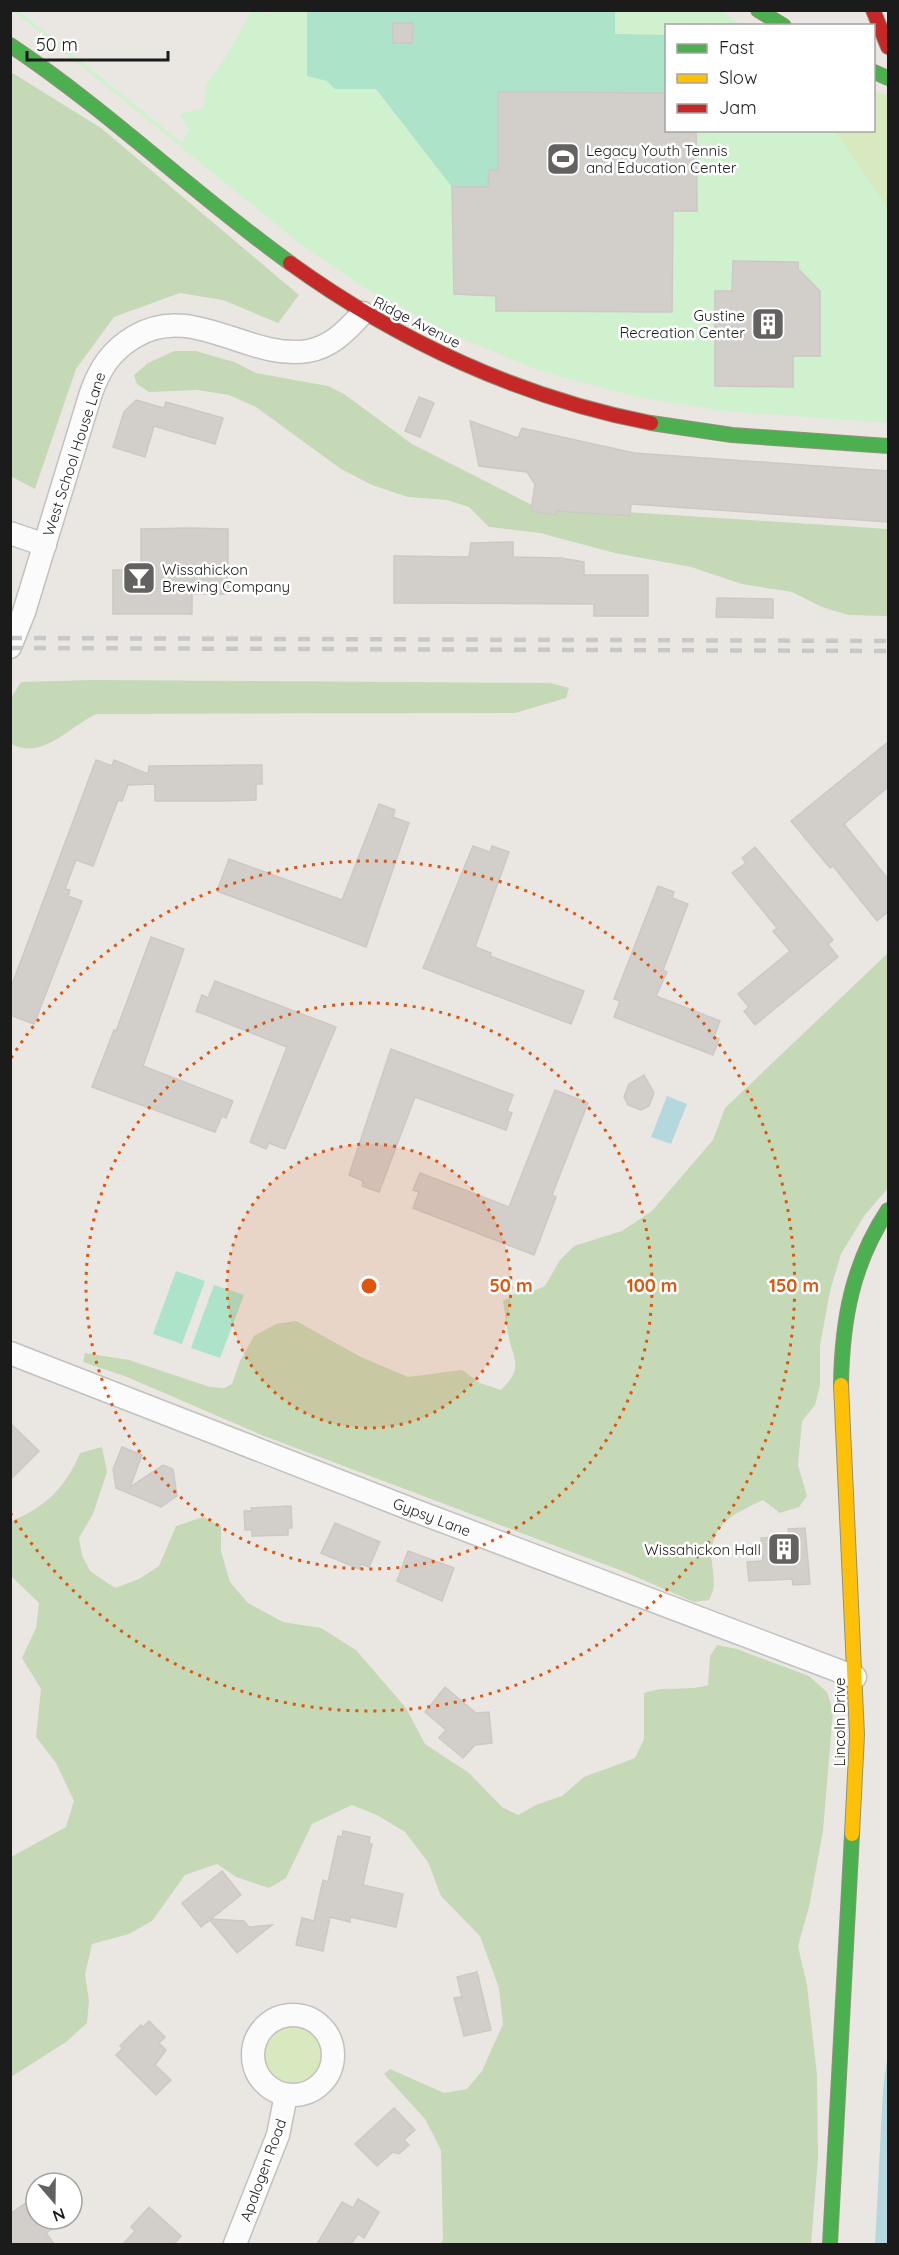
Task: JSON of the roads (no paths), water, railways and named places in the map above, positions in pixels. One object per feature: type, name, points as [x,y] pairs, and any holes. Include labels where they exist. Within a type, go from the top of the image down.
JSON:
[{"type":"main road","points":[[758,10],[781,24]]},
{"type":"main road","points":[[873,10],[888,47]]},
{"type":"main road","name":"Ridge Avenue","points":[[10,45],[83,95],[254,237],[363,313],[410,340],[478,371],[554,399],[595,411],[718,434],[888,446]]},
{"type":"main road","name":"Lincoln Drive","points":[[830,2244],[856,1774],[855,1677],[841,1392],[842,1341],[855,1271],[874,1230],[888,1210]]},
{"type":"street","name":"West School House Lane","points":[[10,647],[45,545],[97,377],[110,356],[127,341],[153,329],[179,325],[282,351],[308,351],[330,344],[363,313]]},
{"type":"street","points":[[10,533],[45,545]]},
{"type":"street","name":"Gypsy Lane","points":[[10,1353],[458,1527],[855,1677]]},
{"type":"street","name":"Apalogen Road","points":[[235,2244],[272,2153],[286,2095]]},
{"type":"water","points":[[667,1096],[687,1104],[671,1144],[651,1137]]},
{"type":"water","points":[[888,2051],[888,2244],[875,2244],[883,2089]]},
{"type":"railway","points":[[10,638],[888,641]]},
{"type":"railway","points":[[10,648],[888,651]]},
{"type":"place","name":"Legacy Youth Tennis and Education Center","points":[[563,159]]},
{"type":"place","name":"Gustine Recreation Center","points":[[768,324]]},
{"type":"place","name":"Wissahickon Brewing Company","points":[[139,578]]},
{"type":"place","name":"Wissahickon Hall","points":[[784,1549]]}]
